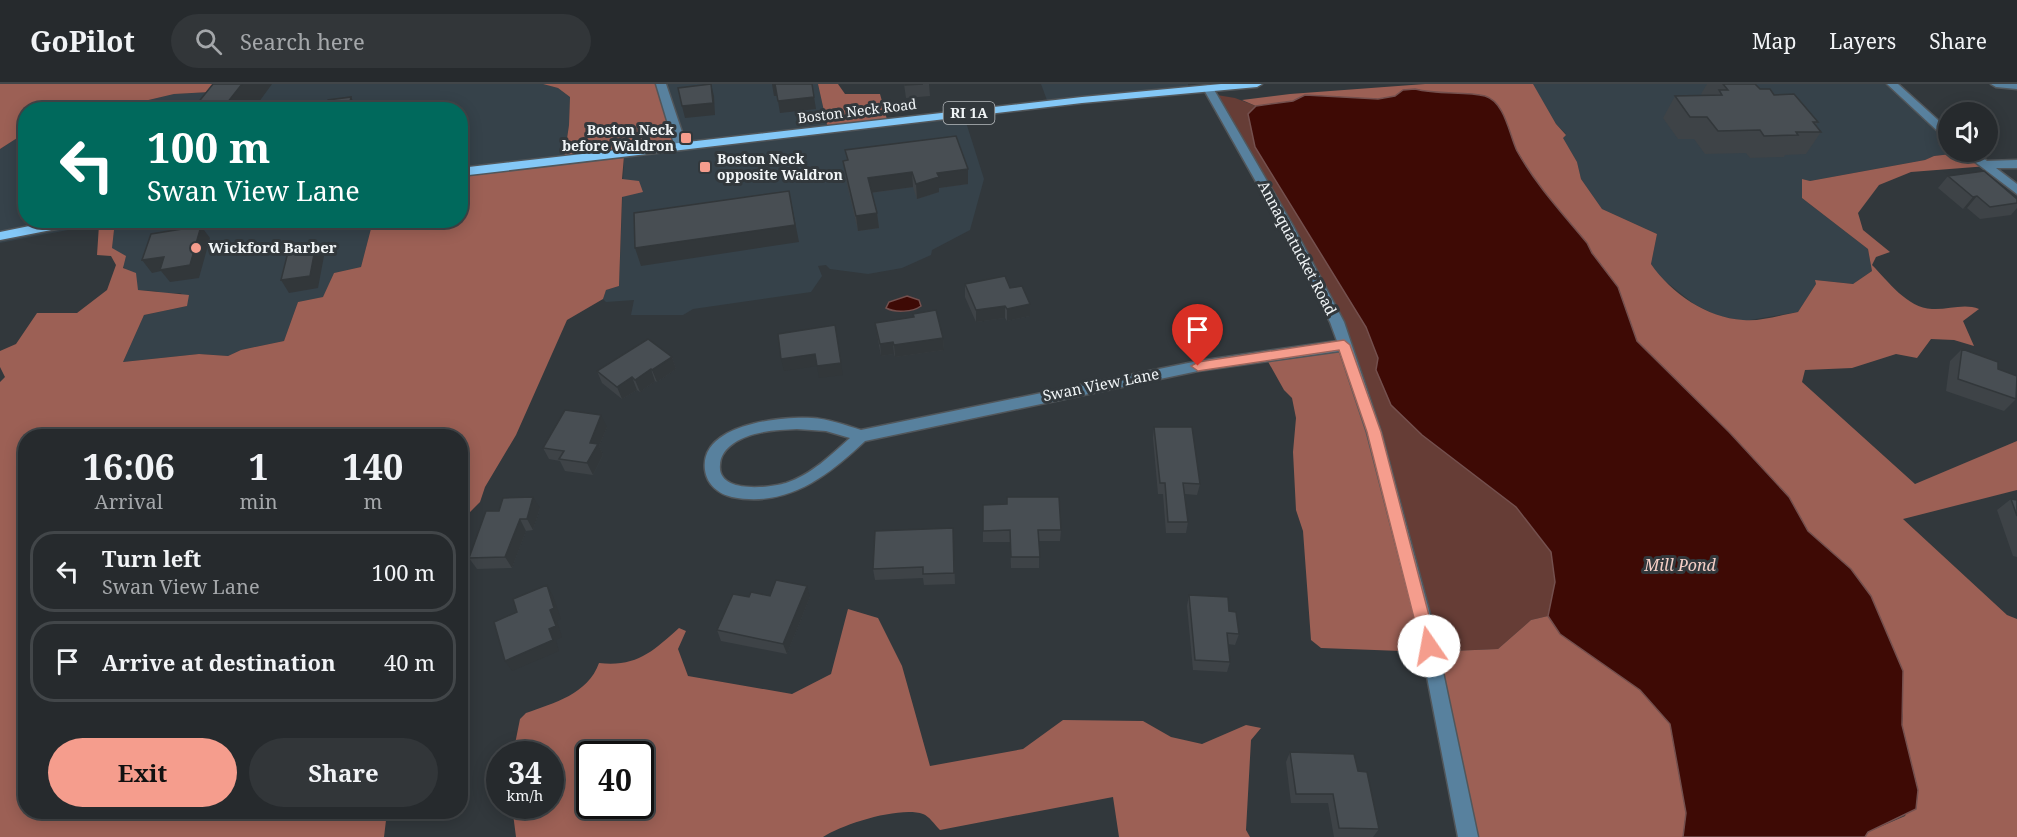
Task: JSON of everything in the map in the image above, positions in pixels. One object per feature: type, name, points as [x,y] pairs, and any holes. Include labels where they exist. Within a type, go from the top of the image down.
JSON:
[{"type":"main road","name":"Boston Neck Road","points":[[468,171],[1257,84]]},
{"type":"main road","points":[[0,236],[41,228]]},
{"type":"street","points":[[662,84],[681,147]]},
{"type":"street","points":[[1892,84],[1938,126]]},
{"type":"street","points":[[1996,84],[2017,86]]},
{"type":"street","name":"Annaquatucket Road","points":[[1208,88],[1287,226],[1336,322],[1344,345],[1374,432],[1425,625],[1468,837]]},
{"type":"street","points":[[1981,162],[2017,190]]},
{"type":"street","points":[[1985,165],[2017,164]]},
{"type":"street","name":"Swan View Lane","points":[[861,435],[831,465],[793,488],[768,494],[748,494],[728,490],[715,480],[711,464],[718,448],[731,438],[750,429],[787,424],[825,424],[861,435],[1198,366],[1344,345]]},
{"type":"shaded area","points":[[0,84],[222,84],[210,92],[174,94],[140,102],[18,102],[18,137],[0,149]]},
{"type":"shaded area","points":[[222,84],[543,84],[558,88],[570,97],[569,125],[564,159],[468,175],[468,102],[140,102],[174,94],[210,92]]},
{"type":"shaded area","points":[[543,84],[659,84],[676,148],[624,156],[622,179],[639,181],[643,192],[622,197],[619,286],[606,290],[603,299],[567,320],[516,435],[485,487],[480,502],[468,514],[468,429],[18,429],[18,819],[386,819],[384,837],[0,837],[0,382],[5,377],[0,367],[0,351],[16,344],[37,313],[77,313],[107,290],[116,265],[111,256],[97,255],[99,228],[114,228],[112,248],[126,256],[123,268],[136,273],[138,290],[189,295],[187,306],[144,315],[123,362],[199,354],[228,356],[241,350],[284,341],[298,302],[323,297],[334,273],[361,267],[371,228],[468,228],[468,175],[564,159],[570,97],[558,88]]},
{"type":"shaded area","points":[[659,84],[818,84],[828,129],[964,116],[984,179],[970,230],[932,250],[931,255],[902,268],[868,274],[830,269],[826,265],[818,266],[822,276],[811,292],[693,309],[683,315],[631,315],[634,300],[606,302],[603,299],[606,290],[619,286],[624,156]]},
{"type":"shaded area","points":[[818,84],[838,84],[845,94],[880,94],[888,123],[828,129]]},
{"type":"shaded area","points":[[1041,84],[1188,84],[1189,90],[1048,103]]},
{"type":"shaded area","points":[[1425,84],[1533,84],[1556,124],[1566,135],[1563,138],[1577,162],[1581,179],[1602,209],[1657,234],[1651,264],[1659,275],[1679,294],[1703,309],[1743,320],[1770,318],[1798,312],[1816,284],[1815,280],[1853,284],[1872,271],[1868,249],[1802,198],[1802,179],[1810,181],[1925,160],[1938,156],[1938,162],[1983,162],[1988,166],[1911,172],[1879,185],[1858,213],[1863,230],[1890,252],[1876,257],[1872,265],[1906,299],[1932,309],[1973,307],[1979,309],[1963,321],[1974,346],[1954,340],[1931,339],[1917,358],[1896,354],[1852,368],[1805,370],[1802,382],[1915,484],[2017,441],[2017,490],[1903,519],[2007,615],[2017,619],[2017,837],[1865,837],[1868,832],[1905,816],[1918,790],[1902,725],[1903,715],[1851,569],[1808,531],[1789,497],[1729,432],[1637,341],[1618,287],[1587,243],[1540,188],[1516,149],[1499,108],[1415,89],[1403,90],[1395,96],[1378,99],[1305,95],[1293,101],[1256,106],[1242,100]]},
{"type":"shaded area","points":[[1532,84],[1892,84],[1938,123],[1938,156],[1925,160],[1810,181],[1802,179],[1802,198],[1868,249],[1872,271],[1853,284],[1815,280],[1816,284],[1798,312],[1744,321],[1718,316],[1694,304],[1660,277],[1651,264],[1657,234],[1602,209],[1581,179],[1577,162],[1562,138],[1566,134],[1556,124]]},
{"type":"shaded area","points":[[1211,94],[1235,98],[1256,106],[1248,114],[1366,327],[1378,358],[1376,370],[1422,435],[1516,507],[1551,552],[1555,582],[1548,616],[1531,620],[1498,649],[1428,652],[1340,335]]},
{"type":"shaded area","points":[[18,137],[18,228],[78,228],[0,243],[0,149]]},
{"type":"shaded area","points":[[114,228],[371,228],[361,267],[334,273],[324,297],[298,302],[284,341],[241,350],[228,356],[199,354],[123,362],[144,315],[187,306],[181,293],[163,294],[156,291],[138,290],[112,248]]},
{"type":"shaded area","points":[[1341,345],[1348,359],[1428,652],[1321,648],[1311,640],[1303,531],[1296,510],[1293,452],[1296,418],[1292,398],[1284,390],[1266,358]]},
{"type":"shaded area","points":[[848,609],[878,618],[902,666],[930,766],[1023,749],[1063,720],[1143,721],[1171,737],[1202,744],[1246,725],[1261,728],[1251,740],[1246,830],[1250,837],[1119,837],[1113,797],[940,830],[923,814],[900,812],[844,827],[823,837],[516,837],[514,819],[564,819],[564,741],[516,741],[520,719],[526,713],[559,701],[578,690],[594,674],[599,663],[624,663],[634,660],[652,651],[679,628],[686,631],[678,649],[688,676],[792,694],[831,674]]},
{"type":"shaded area","points":[[1548,616],[1560,634],[1640,690],[1670,724],[1686,813],[1683,837],[1466,837],[1428,652],[1498,649],[1531,620]]},
{"type":"water","name":"Mill Pond","points":[[1415,89],[1485,96],[1492,99],[1506,119],[1517,151],[1532,176],[1587,243],[1618,287],[1637,341],[1729,432],[1789,497],[1808,531],[1851,569],[1871,596],[1903,671],[1902,725],[1918,790],[1916,809],[1868,832],[1865,837],[1683,837],[1686,813],[1670,724],[1640,690],[1560,634],[1548,616],[1555,582],[1551,552],[1516,507],[1422,435],[1391,405],[1376,370],[1378,358],[1366,327],[1255,147],[1248,114],[1256,106],[1293,101],[1305,95],[1378,99],[1395,96],[1403,90]]},
{"type":"water","points":[[907,296],[919,300],[921,306],[904,311],[886,308],[889,302]]},
{"type":"building","points":[[213,84],[242,84],[228,102],[199,102]]},
{"type":"building","points":[[711,84],[713,103],[682,106],[678,88]]},
{"type":"building","points":[[775,84],[812,84],[814,97],[778,101]]},
{"type":"building","points":[[1723,84],[1755,84],[1760,89],[1770,89],[1774,95],[1794,94],[1818,122],[1813,122],[1821,132],[1764,136],[1760,130],[1718,131],[1707,117],[1690,117],[1675,96],[1722,95],[1719,90],[1728,90]]},
{"type":"building","points":[[351,97],[350,102],[327,102],[328,100]]},
{"type":"building","points":[[956,136],[968,169],[937,173],[939,177],[916,184],[912,172],[868,178],[877,213],[856,216],[843,161],[848,160],[845,150]]},
{"type":"building","points":[[1984,171],[2017,199],[2017,203],[1990,207],[1977,196],[1973,197],[1948,176]]},
{"type":"building","points":[[789,191],[795,225],[635,248],[634,213]]},
{"type":"building","points":[[200,228],[190,265],[160,270],[164,257],[142,260],[151,234]]},
{"type":"building","points":[[316,244],[310,276],[281,280],[289,248]]},
{"type":"building","points":[[1005,276],[1010,288],[1022,286],[1030,304],[1007,309],[1005,306],[976,310],[965,284]]},
{"type":"building","points":[[936,310],[943,338],[894,345],[893,342],[880,344],[875,323],[914,317],[913,314]]},
{"type":"building","points":[[835,325],[841,363],[817,366],[815,354],[781,359],[778,334]]},
{"type":"building","points":[[648,339],[672,357],[635,380],[632,377],[617,387],[597,371]]},
{"type":"building","points":[[1962,349],[1998,362],[1998,369],[2017,376],[2016,399],[1958,379]]},
{"type":"building","points":[[565,410],[601,415],[590,443],[598,444],[587,463],[559,459],[564,451],[543,448]]},
{"type":"building","points":[[1154,427],[1192,427],[1200,484],[1183,483],[1188,522],[1168,522],[1165,483],[1160,483]]},
{"type":"building","points":[[533,497],[527,519],[520,519],[505,557],[469,558],[486,511],[499,511],[503,498]]},
{"type":"building","points":[[1007,497],[1059,497],[1061,530],[1038,530],[1040,557],[1011,557],[1010,530],[983,531],[983,505],[1007,504]]},
{"type":"building","points":[[2011,499],[2017,500],[2017,516]]},
{"type":"building","points":[[953,528],[954,573],[923,574],[923,567],[873,569],[875,531]]},
{"type":"building","points":[[776,580],[807,586],[783,644],[717,630],[733,594],[749,597],[751,592],[770,596]]},
{"type":"building","points":[[547,585],[554,608],[550,610],[556,626],[549,629],[553,640],[505,661],[494,622],[517,612],[513,599]]},
{"type":"building","points":[[1189,595],[1228,597],[1229,611],[1236,612],[1239,634],[1227,633],[1230,662],[1195,660]]},
{"type":"building","points":[[1290,752],[1354,754],[1358,771],[1367,772],[1379,829],[1339,828],[1333,794],[1296,794]]},
{"type":"place","name":"Boston Neck before Waldron","points":[[686,138]]},
{"type":"place","name":"Boston Neck opposite Waldron","points":[[705,167]]},
{"type":"place","name":"Wickford Barber","points":[[196,248]]},
{"type":"route","points":[[1198,366],[1344,345],[1374,432],[1429,646]]}]
